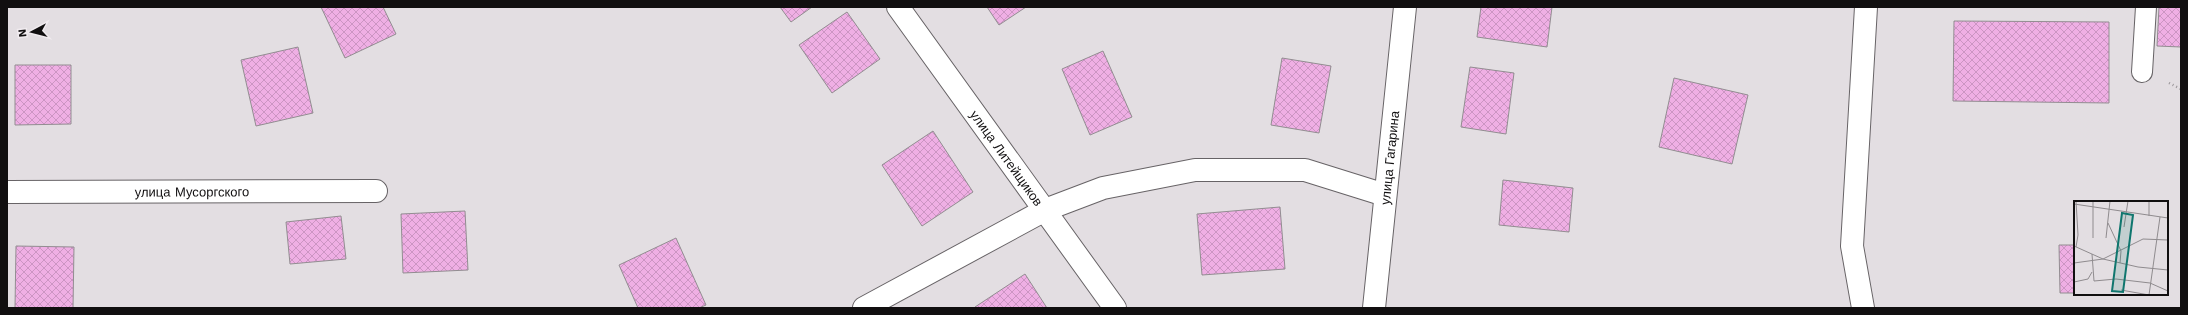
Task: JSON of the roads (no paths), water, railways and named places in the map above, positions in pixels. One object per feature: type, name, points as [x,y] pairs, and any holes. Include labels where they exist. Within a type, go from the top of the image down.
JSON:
[{"type":"street","name":"улица Литейщиков","points":[[898,7],[1115,308]]},
{"type":"street","name":"улица Гагарина","points":[[1374,308],[1405,7]]},
{"type":"street","points":[[1863,308],[1852,246],[1866,7]]},
{"type":"street","points":[[864,308],[1045,210],[1103,188],[1195,170],[1305,170],[1385,195]]},
{"type":"street","name":"улица Мусоргского","points":[[7,192],[376,191]]},
{"type":"lane","points":[[2142,72],[2146,7]]}]
